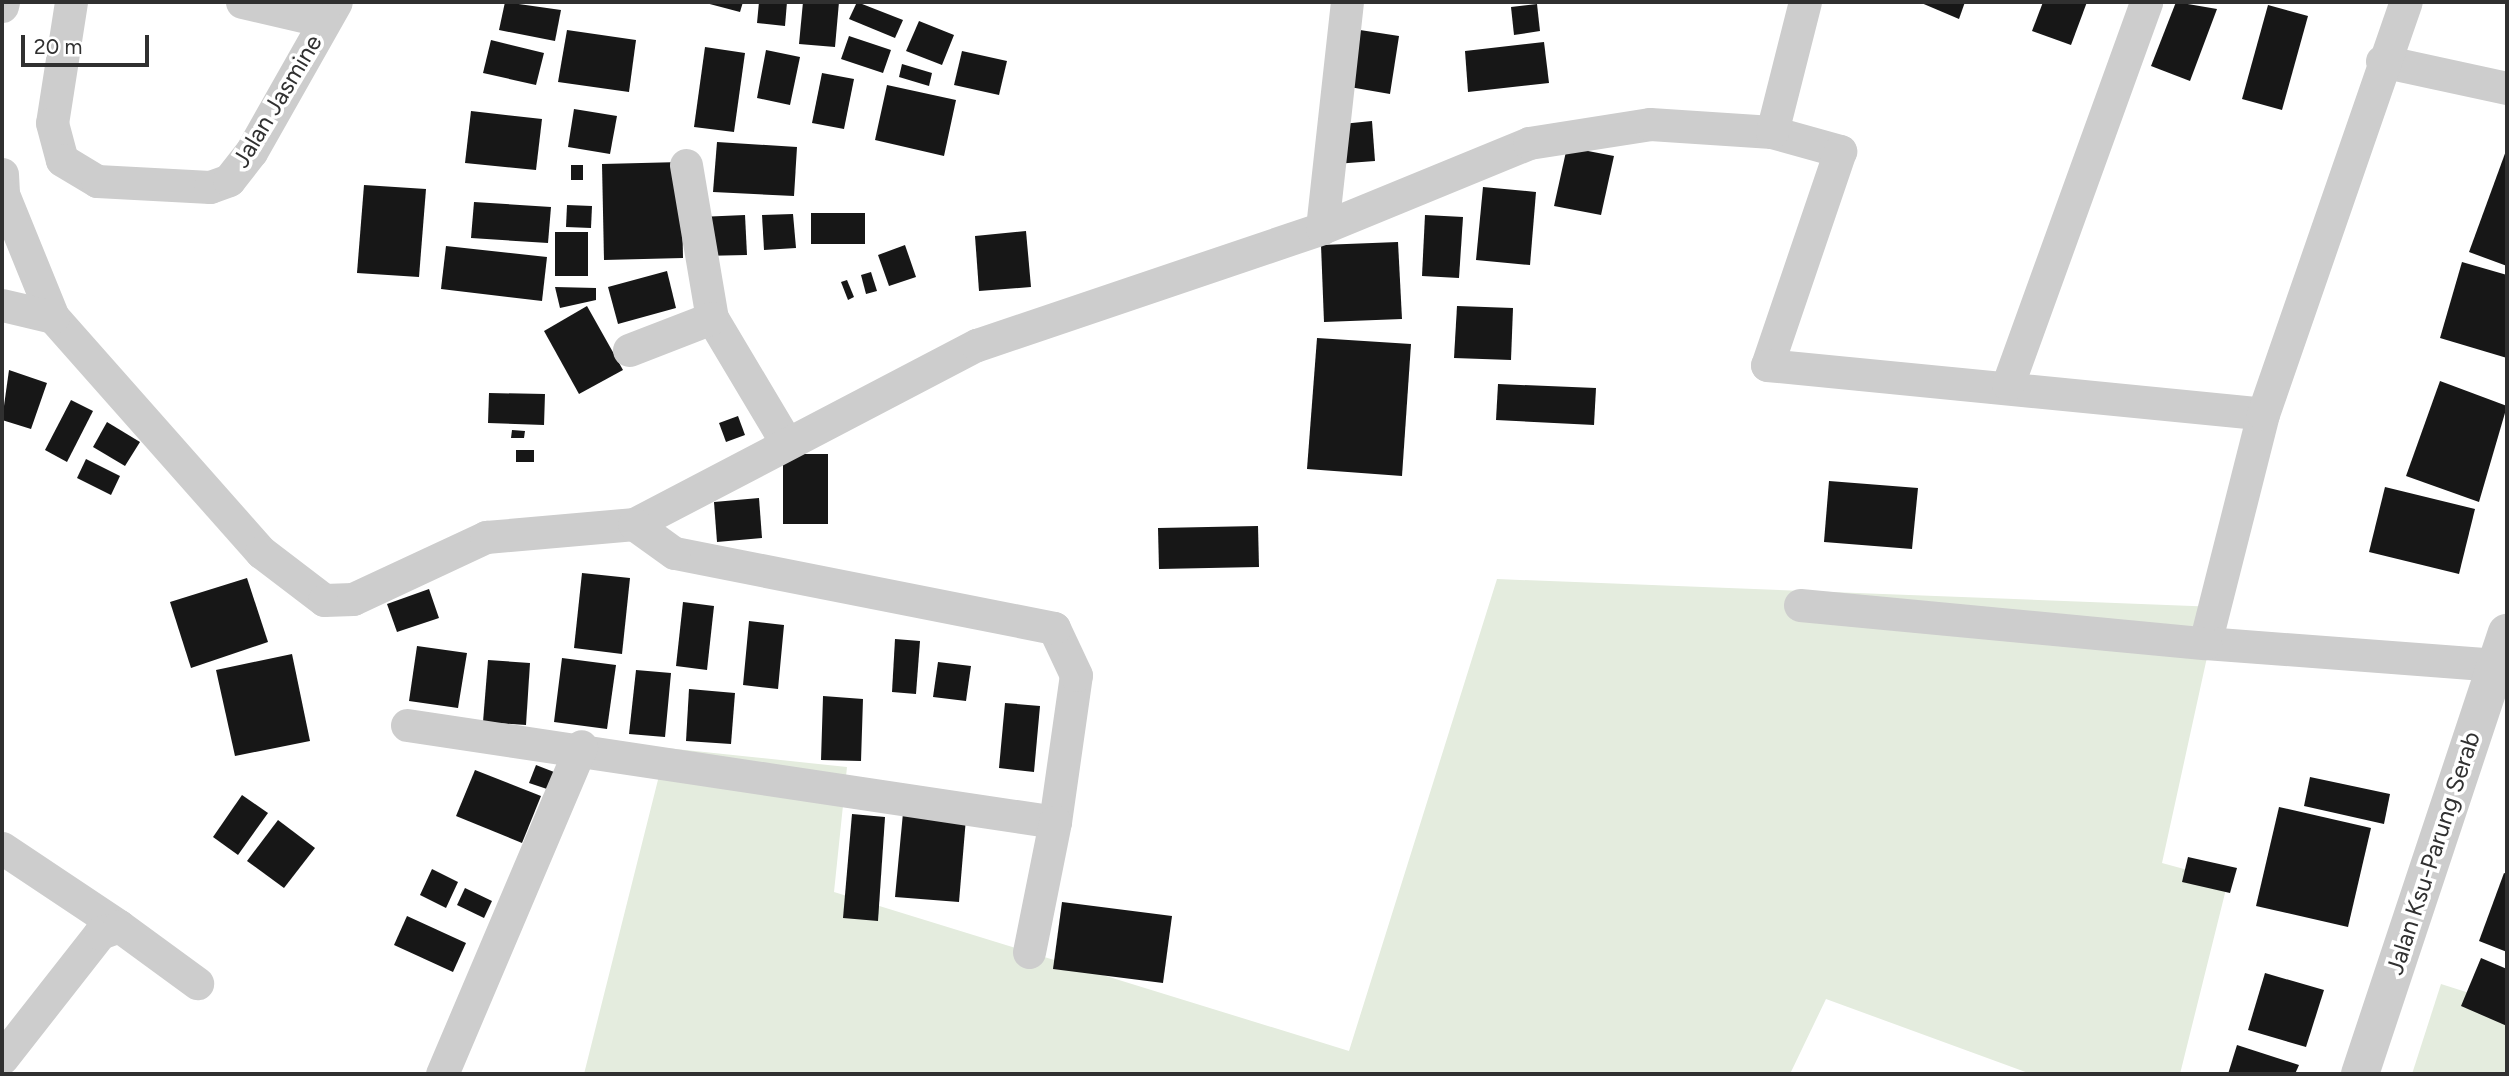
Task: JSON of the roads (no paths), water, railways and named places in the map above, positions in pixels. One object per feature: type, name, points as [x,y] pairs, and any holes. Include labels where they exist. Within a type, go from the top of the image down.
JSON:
[{"type":"street","name":"Jalan Jasmine","points":[[71,2],[55,144],[62,160],[97,181],[210,187],[229,180],[330,12],[242,2]]},
{"type":"street","points":[[1322,228],[1347,2]]},
{"type":"street","points":[[1772,132],[1805,2]]},
{"type":"street","points":[[2008,384],[2146,2]]},
{"type":"street","points":[[2205,643],[2263,414],[2382,61],[2406,2]]},
{"type":"street","points":[[2382,61],[2507,88]]},
{"type":"street","points":[[2,174],[3,194],[53,317],[261,552],[324,600],[366,594],[434,556],[486,537],[634,524],[786,442],[978,345],[1322,228],[1472,164],[1584,130],[1650,124],[1772,132],[1840,151],[1767,365],[2008,384],[2263,414]]},
{"type":"street","points":[[685,165],[712,318],[786,442]]},
{"type":"street","points":[[2,305],[53,317]]},
{"type":"street","points":[[629,351],[712,318]]},
{"type":"street","points":[[634,524],[674,553],[1054,628],[1076,675],[1055,822],[1029,952]]},
{"type":"street","points":[[1800,605],[2205,643],[2502,649]]},
{"type":"street","name":"Jalan Ksu-Parung Serab","points":[[2360,1074],[2502,649]]},
{"type":"street","points":[[407,725],[582,746],[1055,822]]},
{"type":"street","points":[[442,1074],[582,746]]},
{"type":"street","points":[[2,848],[119,926],[197,983]]},
{"type":"street","points":[[2,1058],[100,933],[119,926]]}]
